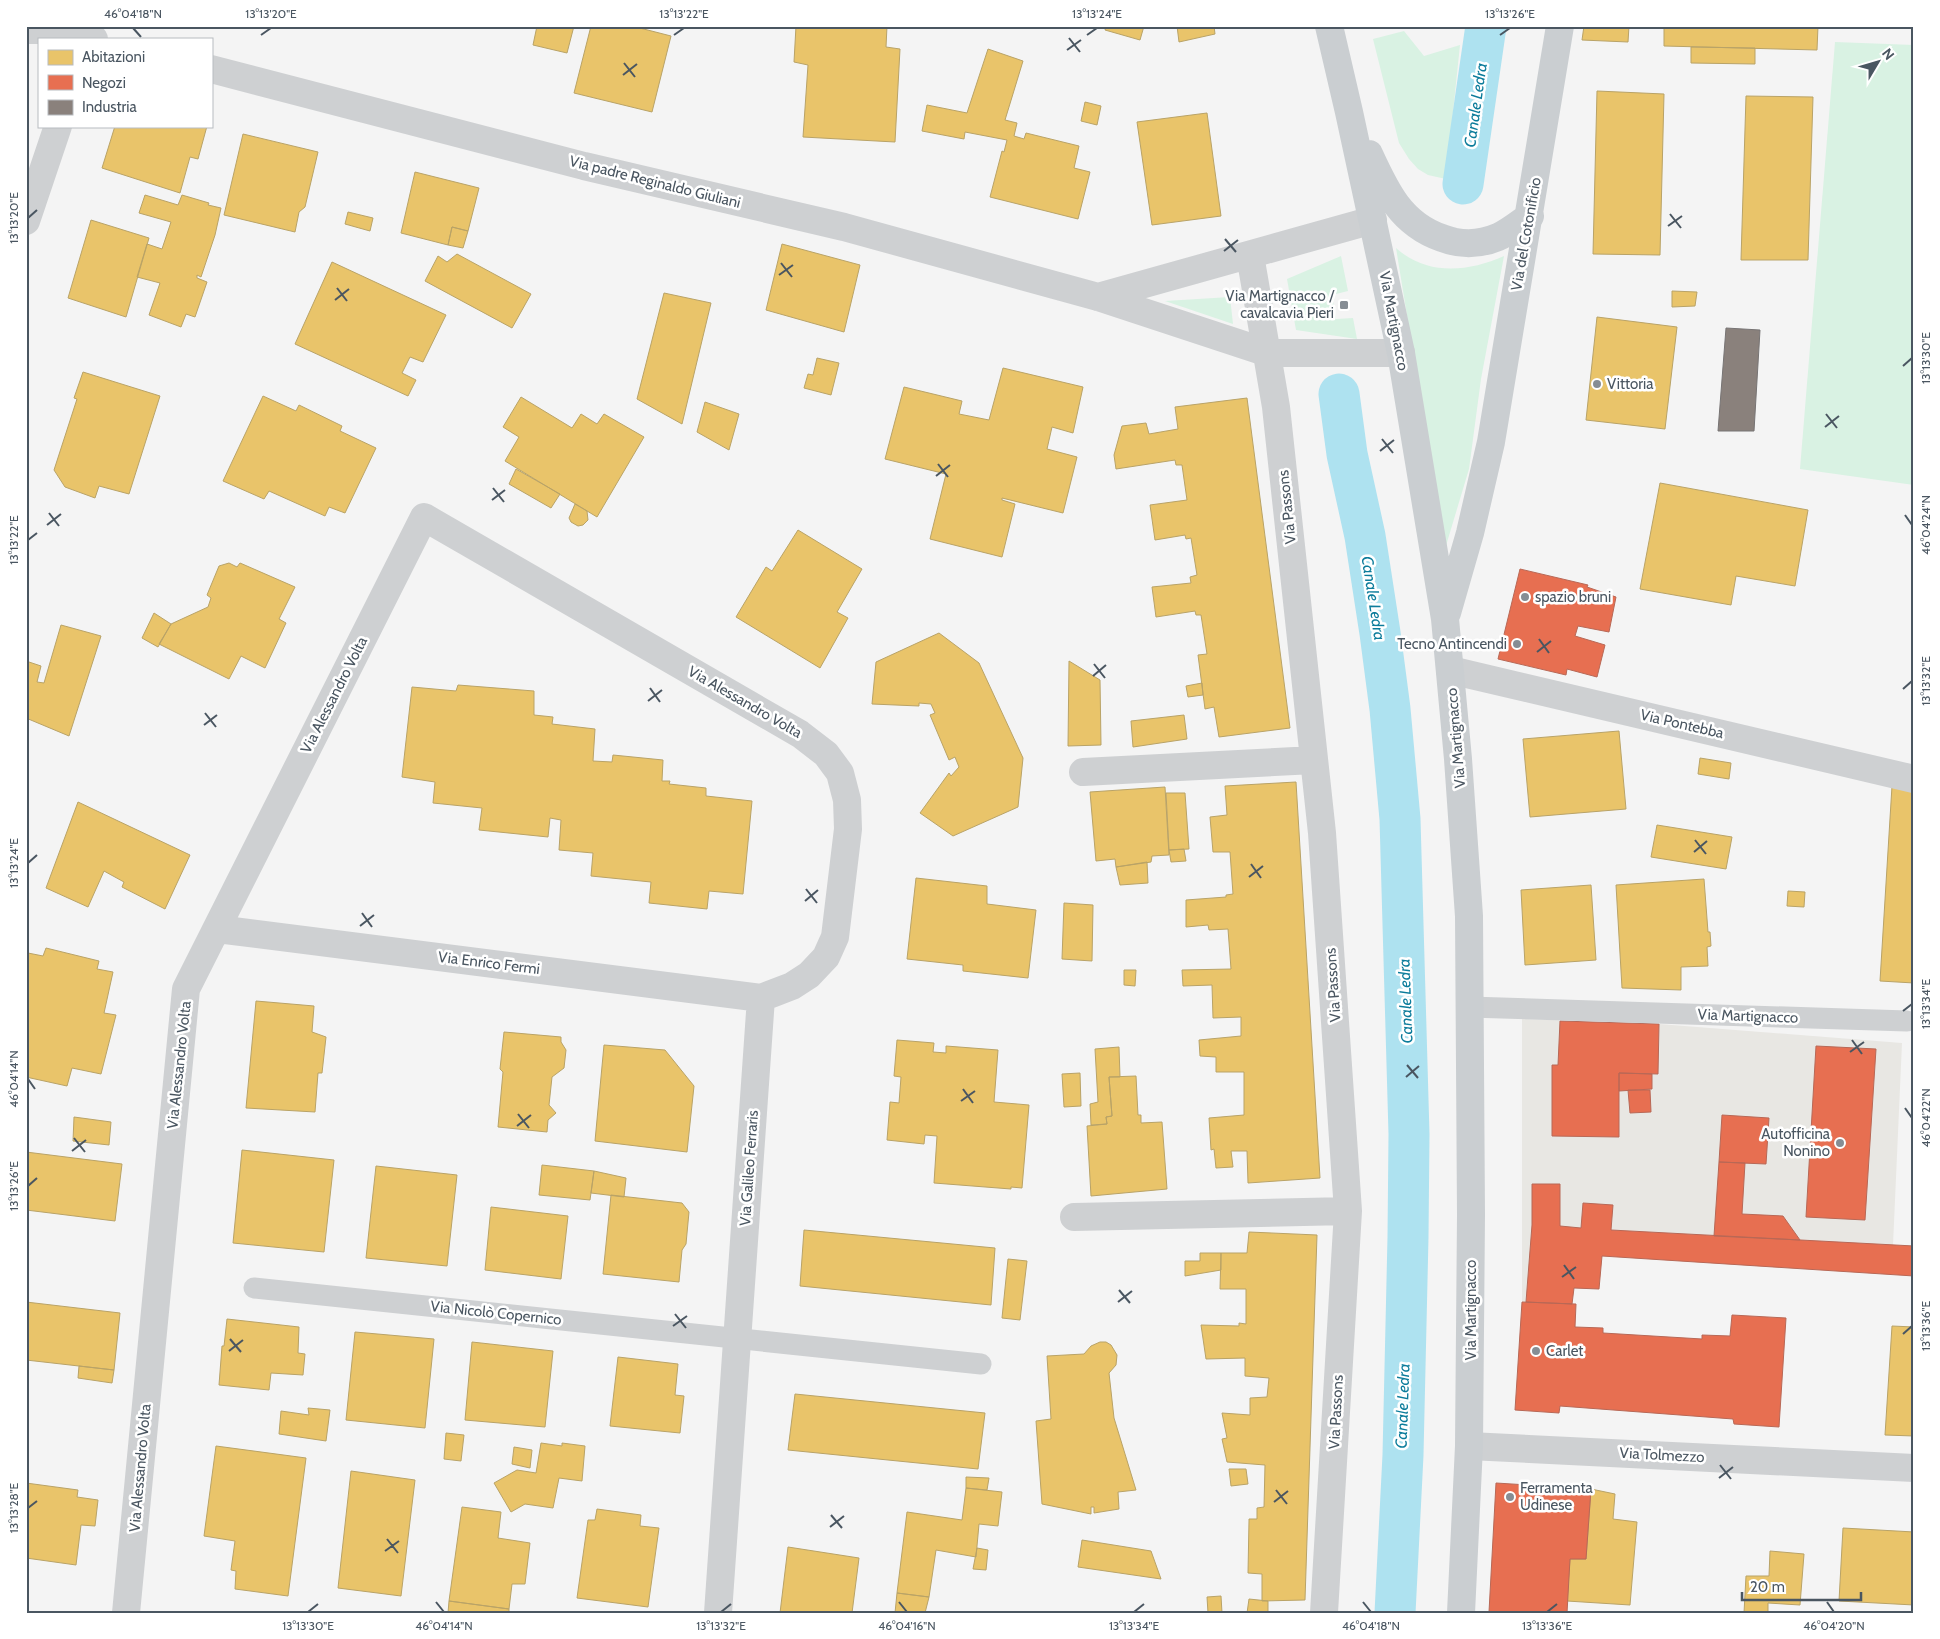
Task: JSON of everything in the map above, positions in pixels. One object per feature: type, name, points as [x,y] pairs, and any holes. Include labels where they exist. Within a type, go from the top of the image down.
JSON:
[{"type":"main road","name":"Via Martignacco","points":[[1329,26],[1401,353],[1445,619],[1458,758],[1468,916],[1472,1214],[1469,1446],[1461,1613]]},
{"type":"main road","name":"Via del Cotonificio","points":[[1491,442],[1560,26]]},
{"type":"main road","points":[[1349,112],[1375,168],[1394,202],[1407,218],[1425,232],[1452,242],[1474,244],[1498,237],[1530,216]]},
{"type":"main road","name":"Via Martignacco","points":[[1445,619],[1470,533],[1491,442]]},
{"type":"street","points":[[26,30],[52,30],[90,38]]},
{"type":"street","name":"Via padre Reginaldo Giuliani","points":[[212,69],[584,166],[844,227],[1098,297],[1268,353],[1401,353]]},
{"type":"street","points":[[26,220],[57,128]]},
{"type":"street","points":[[1098,297],[1373,220]]},
{"type":"street","name":"Via Passons","points":[[1250,255],[1276,407],[1322,833],[1348,1211],[1324,1613]]},
{"type":"street","name":"Via Alessandro Volta","points":[[126,1613],[186,989],[424,517],[800,734],[826,754],[840,773],[847,800],[848,829],[835,937],[826,957],[810,975],[792,986],[762,998]]},
{"type":"street","name":"Via Pontebba","points":[[1450,670],[1914,779]]},
{"type":"street","points":[[1083,772],[1314,760]]},
{"type":"street","name":"Via Enrico Fermi","points":[[217,929],[762,998]]},
{"type":"street","name":"Via Galileo Ferraris","points":[[718,1613],[762,998]]},
{"type":"street","points":[[1074,1217],[1348,1211]]},
{"type":"street","name":"Via Tolmezzo","points":[[1469,1446],[1914,1468]]},
{"type":"lane","name":"Via Martignacco","points":[[1469,1007],[1907,1021]]},
{"type":"lane","name":"Via Nicolò Copernico","points":[[254,1288],[738,1338]]},
{"type":"lane","points":[[738,1338],[981,1364]]},
{"type":"shaded area","points":[[1522,1019],[1659,1024],[1902,1043],[1893,1245],[1612,1230],[1602,1256],[1599,1289],[1574,1288],[1572,1304],[1522,1302]]},
{"type":"green space","points":[[1404,31],[1424,56],[1460,45],[1446,179],[1428,175],[1418,169],[1399,143],[1373,39]]},
{"type":"green space","points":[[1835,42],[1914,45],[1914,485],[1800,469]]},
{"type":"green space","points":[[1396,248],[1408,257],[1434,267],[1462,268],[1504,256],[1481,379],[1469,469],[1445,549]]},
{"type":"green space","points":[[1341,256],[1348,291],[1332,295],[1336,319],[1353,318],[1357,339],[1296,330],[1287,279]]},
{"type":"green space","points":[[1230,297],[1233,324],[1165,301]]},
{"type":"building: Abitazioni","points":[[537,26],[574,26],[567,53],[533,45]]},
{"type":"building: Abitazioni","points":[[591,26],[632,26],[671,36],[652,112],[574,93]]},
{"type":"building: Abitazioni","points":[[796,26],[887,26],[886,47],[900,49],[895,142],[803,137],[808,65],[794,62]]},
{"type":"building: Abitazioni","points":[[1106,26],[1144,26],[1140,40],[1105,30]]},
{"type":"building: Abitazioni","points":[[1177,26],[1214,26],[1215,34],[1179,42]]},
{"type":"building: Abitazioni","points":[[1584,26],[1629,26],[1628,42],[1582,40]]},
{"type":"building: Abitazioni","points":[[1664,26],[1818,26],[1817,50],[1664,46]]},
{"type":"building: Abitazioni","points":[[1691,47],[1755,48],[1755,64],[1691,63]]},
{"type":"building: Abitazioni","points":[[988,49],[1023,61],[1005,120],[1017,123],[1014,136],[1024,139],[1026,133],[1079,146],[1074,168],[1090,172],[1078,219],[990,197],[1002,151],[1004,152],[1007,140],[965,132],[964,139],[922,131],[927,105],[967,113]]},
{"type":"building: Abitazioni","points":[[1597,91],[1664,94],[1660,255],[1593,254]]},
{"type":"building: Abitazioni","points":[[1746,96],[1813,97],[1808,260],[1741,260]]},
{"type":"building: Abitazioni","points":[[1085,102],[1101,106],[1097,125],[1081,121]]},
{"type":"building: Abitazioni","points":[[1207,113],[1221,216],[1152,225],[1137,122]]},
{"type":"building: Abitazioni","points":[[114,128],[206,128],[198,159],[190,157],[180,193],[102,168]]},
{"type":"building: Abitazioni","points":[[243,134],[318,152],[305,207],[299,212],[295,232],[224,215]]},
{"type":"building: Abitazioni","points":[[415,172],[479,188],[468,231],[452,227],[448,245],[401,233]]},
{"type":"building: Abitazioni","points":[[145,195],[178,205],[182,195],[221,208],[215,235],[201,277],[197,275],[197,278],[207,282],[195,317],[186,314],[181,327],[149,315],[160,283],[137,277],[147,244],[162,249],[171,222],[139,213]]},
{"type":"building: Abitazioni","points":[[348,212],[373,218],[370,231],[345,224]]},
{"type":"building: Abitazioni","points":[[91,220],[149,238],[126,317],[68,298]]},
{"type":"building: Abitazioni","points":[[452,227],[468,231],[463,248],[448,245]]},
{"type":"building: Abitazioni","points":[[782,244],[860,265],[844,332],[766,310]]},
{"type":"building: Abitazioni","points":[[457,254],[531,294],[512,328],[425,281],[438,256],[447,262]]},
{"type":"building: Abitazioni","points":[[332,262],[446,315],[423,362],[410,357],[402,373],[416,380],[408,396],[295,344]]},
{"type":"building: Abitazioni","points":[[1672,291],[1697,292],[1695,306],[1672,307]]},
{"type":"building: Abitazioni","points":[[664,293],[711,303],[682,424],[637,399]]},
{"type":"building: Abitazioni","points":[[1597,317],[1677,327],[1665,429],[1586,420]]},
{"type":"building: Abitazioni","points":[[817,358],[839,363],[831,395],[804,388],[808,374],[813,375]]},
{"type":"building: Abitazioni","points":[[1003,368],[1083,387],[1073,433],[1052,427],[1047,449],[1077,457],[1063,513],[1002,498],[1002,500],[1015,504],[1002,557],[930,539],[946,474],[885,459],[904,387],[962,401],[959,414],[989,420]]},
{"type":"building: Abitazioni","points":[[83,372],[160,396],[129,494],[99,486],[95,498],[65,487],[54,470],[77,399],[74,398]]},
{"type":"building: Abitazioni","points":[[263,396],[296,411],[299,405],[342,426],[340,431],[376,448],[345,513],[329,507],[325,516],[269,491],[264,499],[223,481]]},
{"type":"building: Abitazioni","points":[[521,397],[572,428],[581,414],[597,424],[604,414],[644,437],[597,517],[505,461],[519,437],[503,427]]},
{"type":"building: Abitazioni","points":[[1247,398],[1290,728],[1219,737],[1214,707],[1205,709],[1198,655],[1207,654],[1201,615],[1196,615],[1195,611],[1156,617],[1152,587],[1191,583],[1190,577],[1197,575],[1191,538],[1186,539],[1185,535],[1155,540],[1150,505],[1187,500],[1182,465],[1176,465],[1175,460],[1116,469],[1114,455],[1122,426],[1146,423],[1149,434],[1178,429],[1175,407]]},
{"type":"building: Abitazioni","points":[[705,402],[739,414],[729,450],[697,432]]},
{"type":"building: Abitazioni","points":[[516,469],[560,494],[551,508],[509,484]]},
{"type":"building: Abitazioni","points":[[1660,483],[1808,510],[1795,586],[1736,576],[1731,605],[1640,589]]},
{"type":"building: Abitazioni","points":[[575,504],[587,511],[588,520],[583,525],[578,526],[571,522],[569,518]]},
{"type":"building: Abitazioni","points":[[798,530],[862,569],[837,612],[848,618],[820,668],[736,617],[766,567],[772,571]]},
{"type":"building: Abitazioni","points":[[229,563],[237,567],[240,563],[295,587],[279,619],[286,623],[265,668],[241,656],[229,679],[159,644],[171,624],[208,607],[211,598],[207,595],[219,566]]},
{"type":"building: Abitazioni","points":[[154,613],[171,624],[158,647],[142,638]]},
{"type":"building: Abitazioni","points":[[61,625],[101,636],[69,736],[26,718],[26,661],[41,666],[37,682],[44,683]]},
{"type":"building: Abitazioni","points":[[939,633],[979,663],[1023,758],[1018,807],[953,836],[920,813],[949,773],[951,776],[959,767],[955,757],[949,760],[930,715],[935,713],[931,704],[919,703],[919,706],[872,704],[876,662]]},
{"type":"building: Abitazioni","points":[[1069,661],[1100,680],[1101,745],[1068,746]]},
{"type":"building: Abitazioni","points":[[1202,683],[1203,695],[1188,697],[1186,686]]},
{"type":"building: Abitazioni","points":[[458,685],[534,691],[534,715],[553,717],[552,724],[595,729],[593,761],[612,762],[613,755],[663,760],[662,781],[670,781],[669,784],[706,788],[706,796],[752,801],[743,894],[709,891],[707,909],[649,903],[651,882],[591,876],[593,853],[559,850],[561,820],[550,818],[548,837],[479,830],[482,808],[433,803],[435,782],[402,777],[412,687],[456,691]]},
{"type":"building: Abitazioni","points":[[1184,715],[1187,739],[1133,747],[1131,721]]},
{"type":"building: Abitazioni","points":[[1619,731],[1626,809],[1530,817],[1523,739]]},
{"type":"building: Abitazioni","points":[[1700,758],[1731,763],[1729,779],[1698,774]]},
{"type":"building: Abitazioni","points":[[1296,782],[1320,1178],[1248,1183],[1247,1151],[1231,1151],[1233,1167],[1216,1168],[1214,1149],[1211,1150],[1209,1118],[1244,1115],[1244,1072],[1216,1072],[1216,1057],[1200,1056],[1199,1040],[1241,1036],[1241,1017],[1213,1018],[1212,985],[1183,986],[1182,970],[1231,969],[1228,929],[1209,930],[1208,925],[1186,927],[1186,900],[1226,897],[1226,895],[1233,894],[1230,852],[1213,852],[1210,817],[1227,815],[1225,786]]},
{"type":"building: Abitazioni","points":[[1892,786],[1914,791],[1914,983],[1880,981]]},
{"type":"building: Abitazioni","points":[[1165,787],[1169,855],[1152,856],[1151,862],[1116,867],[1115,859],[1096,861],[1090,792]]},
{"type":"building: Abitazioni","points":[[1166,793],[1185,793],[1189,849],[1169,850]]},
{"type":"building: Abitazioni","points":[[78,802],[190,855],[165,909],[122,887],[124,882],[104,871],[88,907],[46,888]]},
{"type":"building: Abitazioni","points":[[1657,825],[1732,837],[1726,869],[1651,857]]},
{"type":"building: Abitazioni","points":[[1184,849],[1186,861],[1171,862],[1169,850]]},
{"type":"building: Abitazioni","points":[[1147,862],[1148,883],[1120,885],[1116,867]]},
{"type":"building: Abitazioni","points":[[916,878],[987,886],[987,904],[1036,910],[1028,978],[963,971],[963,965],[907,959]]},
{"type":"building: Abitazioni","points":[[1704,879],[1708,932],[1710,932],[1711,946],[1707,947],[1708,966],[1681,967],[1681,990],[1622,988],[1616,885]]},
{"type":"building: Abitazioni","points":[[1591,885],[1596,960],[1525,965],[1521,890]]},
{"type":"building: Abitazioni","points":[[1788,891],[1805,892],[1804,907],[1787,906]]},
{"type":"building: Abitazioni","points":[[1064,903],[1093,905],[1092,961],[1062,959]]},
{"type":"building: Abitazioni","points":[[46,948],[99,961],[97,969],[113,972],[104,1013],[116,1015],[101,1074],[72,1068],[67,1086],[26,1077],[26,958],[28,953],[43,956]]},
{"type":"building: Abitazioni","points":[[1124,970],[1136,970],[1135,986],[1124,985]]},
{"type":"building: Abitazioni","points":[[256,1001],[314,1006],[312,1032],[326,1037],[322,1073],[318,1073],[315,1112],[246,1108]]},
{"type":"building: Abitazioni","points":[[504,1032],[561,1037],[561,1042],[566,1050],[564,1068],[552,1077],[549,1105],[556,1113],[548,1120],[547,1132],[498,1127],[503,1072],[500,1069]]},
{"type":"building: Abitazioni","points":[[897,1040],[934,1043],[933,1052],[946,1053],[946,1046],[998,1050],[994,1102],[1029,1105],[1022,1188],[1011,1187],[1011,1189],[934,1183],[937,1136],[925,1135],[924,1144],[887,1140],[890,1102],[899,1103],[901,1077],[894,1076]]},
{"type":"building: Abitazioni","points":[[604,1045],[665,1050],[694,1086],[687,1152],[595,1141]]},
{"type":"building: Abitazioni","points":[[1119,1047],[1120,1077],[1109,1077],[1112,1116],[1106,1117],[1107,1124],[1091,1125],[1090,1104],[1098,1102],[1095,1049]]},
{"type":"building: Abitazioni","points":[[1080,1073],[1081,1106],[1064,1107],[1062,1074]]},
{"type":"building: Abitazioni","points":[[1136,1076],[1138,1115],[1141,1115],[1141,1123],[1162,1122],[1167,1189],[1091,1196],[1087,1126],[1107,1124],[1106,1117],[1112,1116],[1109,1077]]},
{"type":"building: Abitazioni","points":[[74,1117],[111,1122],[109,1145],[73,1141]]},
{"type":"building: Abitazioni","points":[[242,1150],[334,1160],[324,1252],[233,1243]]},
{"type":"building: Abitazioni","points":[[26,1152],[122,1164],[115,1221],[26,1210]]},
{"type":"building: Abitazioni","points":[[542,1165],[594,1171],[590,1200],[539,1195]]},
{"type":"building: Abitazioni","points":[[376,1166],[457,1175],[447,1266],[366,1258]]},
{"type":"building: Abitazioni","points":[[594,1171],[626,1178],[624,1197],[591,1193]]},
{"type":"building: Abitazioni","points":[[611,1195],[682,1203],[689,1212],[686,1244],[682,1250],[679,1282],[603,1274]]},
{"type":"building: Abitazioni","points":[[491,1207],[568,1216],[561,1279],[485,1270]]},
{"type":"building: Abitazioni","points":[[804,1230],[995,1248],[991,1305],[800,1286]]},
{"type":"building: Abitazioni","points":[[1249,1232],[1317,1235],[1305,1600],[1262,1601],[1262,1574],[1248,1573],[1249,1519],[1257,1519],[1257,1508],[1264,1507],[1265,1465],[1227,1462],[1222,1439],[1227,1438],[1222,1413],[1250,1415],[1250,1398],[1267,1397],[1269,1378],[1245,1376],[1245,1358],[1206,1359],[1201,1325],[1239,1326],[1239,1323],[1246,1324],[1246,1289],[1220,1289],[1221,1253],[1247,1253]]},
{"type":"building: Abitazioni","points":[[1200,1253],[1221,1253],[1221,1270],[1185,1276],[1185,1261],[1200,1261]]},
{"type":"building: Abitazioni","points":[[1008,1259],[1027,1261],[1020,1320],[1002,1318]]},
{"type":"building: Abitazioni","points":[[26,1302],[120,1313],[114,1370],[26,1360]]},
{"type":"building: Abitazioni","points":[[227,1319],[299,1327],[298,1353],[305,1354],[303,1375],[271,1373],[269,1390],[219,1385],[222,1346],[224,1346]]},
{"type":"building: Abitazioni","points":[[1892,1326],[1914,1327],[1914,1436],[1885,1435]]},
{"type":"building: Abitazioni","points":[[355,1332],[434,1339],[425,1428],[346,1420]]},
{"type":"building: Abitazioni","points":[[472,1342],[553,1351],[545,1427],[465,1420]]},
{"type":"building: Abitazioni","points":[[1100,1342],[1106,1342],[1111,1345],[1117,1355],[1116,1365],[1109,1373],[1114,1418],[1136,1490],[1118,1492],[1119,1509],[1094,1513],[1094,1507],[1091,1507],[1091,1514],[1042,1504],[1036,1421],[1051,1419],[1047,1356],[1084,1354],[1091,1346]]},
{"type":"building: Abitazioni","points":[[618,1357],[678,1364],[675,1395],[684,1396],[680,1433],[610,1426]]},
{"type":"building: Abitazioni","points":[[79,1366],[114,1370],[112,1383],[78,1378]]},
{"type":"building: Abitazioni","points":[[795,1394],[985,1413],[978,1469],[788,1450]]},
{"type":"building: Abitazioni","points":[[308,1408],[330,1410],[326,1441],[279,1434],[281,1411],[309,1415]]},
{"type":"building: Abitazioni","points":[[446,1433],[464,1435],[461,1461],[444,1459]]},
{"type":"building: Abitazioni","points":[[541,1443],[562,1446],[562,1443],[585,1446],[582,1481],[559,1478],[553,1508],[525,1504],[511,1512],[494,1483],[517,1470],[536,1473]]},
{"type":"building: Abitazioni","points":[[216,1446],[306,1458],[288,1596],[235,1589],[236,1571],[231,1570],[235,1541],[204,1536]]},
{"type":"building: Abitazioni","points":[[514,1447],[532,1450],[530,1468],[512,1464]]},
{"type":"building: Abitazioni","points":[[1229,1469],[1246,1469],[1248,1484],[1231,1486]]},
{"type":"building: Abitazioni","points":[[351,1471],[415,1480],[401,1596],[338,1588]]},
{"type":"building: Abitazioni","points":[[966,1477],[989,1478],[987,1490],[966,1488]]},
{"type":"building: Abitazioni","points":[[26,1483],[78,1490],[77,1497],[98,1500],[95,1526],[81,1525],[76,1565],[26,1558]]},
{"type":"building: Abitazioni","points":[[966,1488],[1002,1492],[998,1526],[979,1524],[976,1557],[936,1550],[929,1597],[897,1593],[907,1512],[962,1520]]},
{"type":"building: Abitazioni","points":[[1591,1489],[1615,1494],[1613,1519],[1637,1522],[1630,1605],[1567,1601],[1570,1559],[1586,1559]]},
{"type":"building: Abitazioni","points":[[462,1507],[501,1512],[498,1538],[530,1543],[525,1584],[512,1584],[509,1609],[449,1601]]},
{"type":"building: Abitazioni","points":[[597,1509],[641,1515],[640,1526],[659,1528],[648,1607],[577,1598],[588,1520],[595,1520]]},
{"type":"building: Abitazioni","points":[[1843,1528],[1914,1532],[1914,1605],[1839,1601]]},
{"type":"building: Abitazioni","points":[[1082,1540],[1151,1551],[1161,1579],[1078,1567]]},
{"type":"building: Abitazioni","points":[[788,1547],[859,1558],[852,1613],[780,1613]]},
{"type":"building: Abitazioni","points":[[977,1548],[988,1550],[986,1570],[973,1569]]},
{"type":"building: Abitazioni","points":[[1770,1551],[1804,1554],[1800,1605],[1768,1603],[1768,1613],[1744,1613],[1746,1576],[1769,1576]]},
{"type":"building: Abitazioni","points":[[897,1593],[929,1597],[925,1613],[895,1613]]},
{"type":"building: Abitazioni","points":[[1221,1596],[1222,1613],[1208,1613],[1207,1597]]},
{"type":"building: Abitazioni","points":[[1249,1599],[1268,1601],[1268,1613],[1247,1613]]},
{"type":"building: Abitazioni","points":[[449,1601],[509,1609],[509,1613],[448,1613]]},
{"type":"building: Negozi","points":[[1520,569],[1588,585],[1587,587],[1616,597],[1609,632],[1578,626],[1575,636],[1605,645],[1597,677],[1567,669],[1566,675],[1498,659]]},
{"type":"building: Negozi","points":[[1560,1021],[1659,1024],[1658,1074],[1619,1073],[1619,1137],[1552,1136],[1552,1065],[1558,1065]]},
{"type":"building: Negozi","name":"Autofficina Nonino","points":[[1816,1046],[1876,1049],[1865,1220],[1806,1217]]},
{"type":"building: Negozi","points":[[1619,1073],[1652,1074],[1652,1089],[1619,1091]]},
{"type":"building: Negozi","points":[[1628,1090],[1650,1090],[1651,1112],[1630,1113]]},
{"type":"building: Negozi","points":[[1722,1115],[1769,1118],[1766,1164],[1719,1162]]},
{"type":"building: Negozi","points":[[1719,1162],[1745,1163],[1742,1214],[1783,1216],[1800,1240],[1714,1236]]},
{"type":"building: Negozi","points":[[1532,1184],[1560,1184],[1560,1226],[1581,1228],[1583,1203],[1613,1205],[1611,1230],[1914,1246],[1914,1276],[1602,1256],[1599,1289],[1574,1288],[1572,1304],[1526,1302],[1532,1225]]},
{"type":"building: Negozi","points":[[1522,1302],[1576,1304],[1575,1327],[1603,1328],[1603,1333],[1702,1339],[1702,1335],[1730,1336],[1732,1315],[1786,1318],[1779,1427],[1734,1424],[1733,1419],[1560,1406],[1559,1413],[1515,1410]]},
{"type":"building: Negozi","points":[[1496,1483],[1591,1489],[1586,1559],[1570,1559],[1567,1613],[1489,1612]]},
{"type":"building: Industria","points":[[1726,328],[1760,330],[1754,431],[1718,431]]},
{"type":"waterway","name":"Canale Ledra","points":[[1463,184],[1486,26]]},
{"type":"waterway","name":"Canale Ledra","points":[[1339,394],[1347,454],[1365,536],[1380,633],[1390,709],[1400,819],[1409,1134],[1403,1455],[1395,1613]]},
{"type":"place","name":"Via Martignacco / cavalcavia Pieri","points":[[1344,305]]},
{"type":"place","name":"Vittoria","points":[[1597,384]]},
{"type":"place","name":"spazio bruni","points":[[1525,597]]},
{"type":"place","name":"Tecno Antincendi","points":[[1517,644]]},
{"type":"place","name":"Autofficina Nonino","points":[[1840,1143]]},
{"type":"place","name":"Carlet","points":[[1536,1351]]},
{"type":"place","name":"Ferramenta Udinese","points":[[1510,1497]]}]
